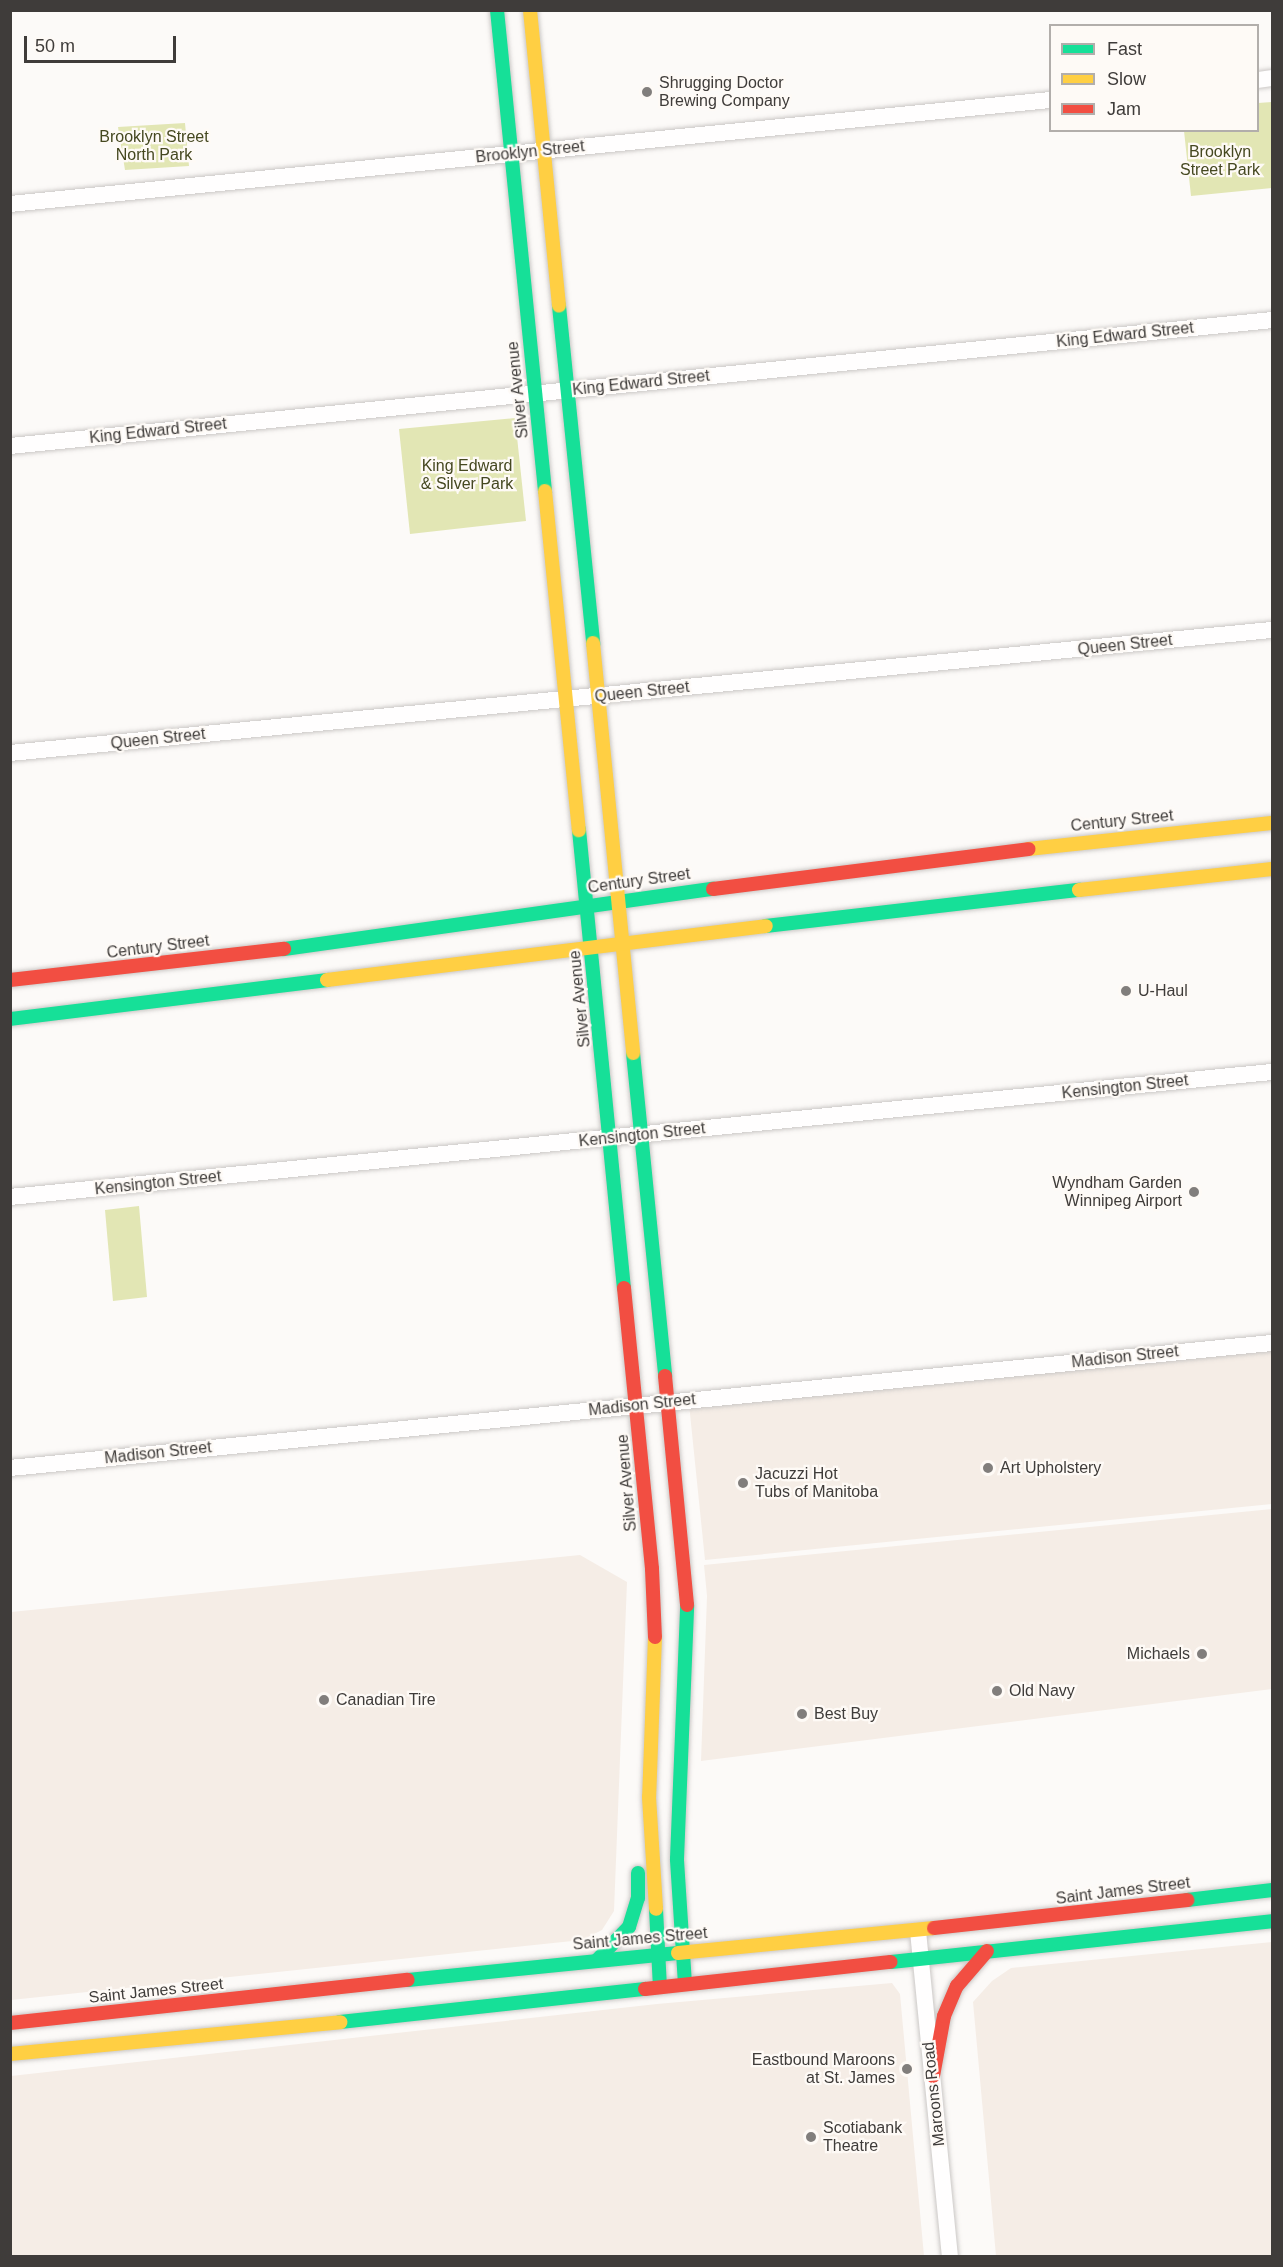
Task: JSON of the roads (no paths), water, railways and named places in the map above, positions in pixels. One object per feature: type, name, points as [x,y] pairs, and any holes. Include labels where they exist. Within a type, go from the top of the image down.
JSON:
[{"type":"main road","name":"Silver Avenue","points":[[497,10],[610,1138],[655,1634],[649,1797],[660,1987]]},
{"type":"main road","points":[[530,10],[626,946],[687,1595],[677,1859],[685,1984]]},
{"type":"main road","name":"Century Street","points":[[10,980],[325,944],[621,900],[929,859],[1272,823]]},
{"type":"main road","points":[[10,1020],[591,951],[896,910],[1272,869]]},
{"type":"main road","points":[[597,1960],[625,1935],[633,1918],[638,1898],[638,1843],[649,1797]]},
{"type":"main road","name":"Saint James Street","points":[[10,2023],[597,1960],[918,1931],[1272,1890]]},
{"type":"main road","points":[[10,2054],[1272,1922]]},
{"type":"main road","points":[[933,2076],[948,2006],[957,1986],[987,1951]]},
{"type":"street","name":"Brooklyn Street","points":[[10,204],[1049,100]]},
{"type":"street","name":"King Edward Street","points":[[10,446],[1272,320]]},
{"type":"street","name":"Queen Street","points":[[10,753],[1272,630]]},
{"type":"street","name":"Kensington Street","points":[[10,1197],[1272,1072]]},
{"type":"street","name":"Madison Street","points":[[10,1468],[1272,1343]]},
{"type":"street","name":"Maroons Road","points":[[918,1931],[950,2256]]},
{"type":"place","name":"Shrugging Doctor Brewing Company","points":[[647,92]]},
{"type":"place","name":"U-Haul","points":[[1126,991]]},
{"type":"place","name":"Wyndham Garden Winnipeg Airport","points":[[1194,1192]]},
{"type":"place","name":"Art Upholstery","points":[[988,1468]]},
{"type":"place","name":"Jacuzzi Hot Tubs of Manitoba","points":[[743,1483]]},
{"type":"place","name":"Michaels","points":[[1202,1654]]},
{"type":"place","name":"Old Navy","points":[[997,1691]]},
{"type":"place","name":"Canadian Tire","points":[[324,1700]]},
{"type":"place","name":"Best Buy","points":[[802,1714]]},
{"type":"place","name":"Eastbound Maroons at St. James","points":[[907,2069]]},
{"type":"place","name":"Scotiabank Theatre","points":[[811,2137]]},
{"type":"park label","name":"Brooklyn Street North Park","points":[[154,146]]},
{"type":"park label","name":"Brooklyn Street Park","points":[[1220,161]]},
{"type":"park label","name":"King Edward & Silver Park","points":[[467,475]]}]
